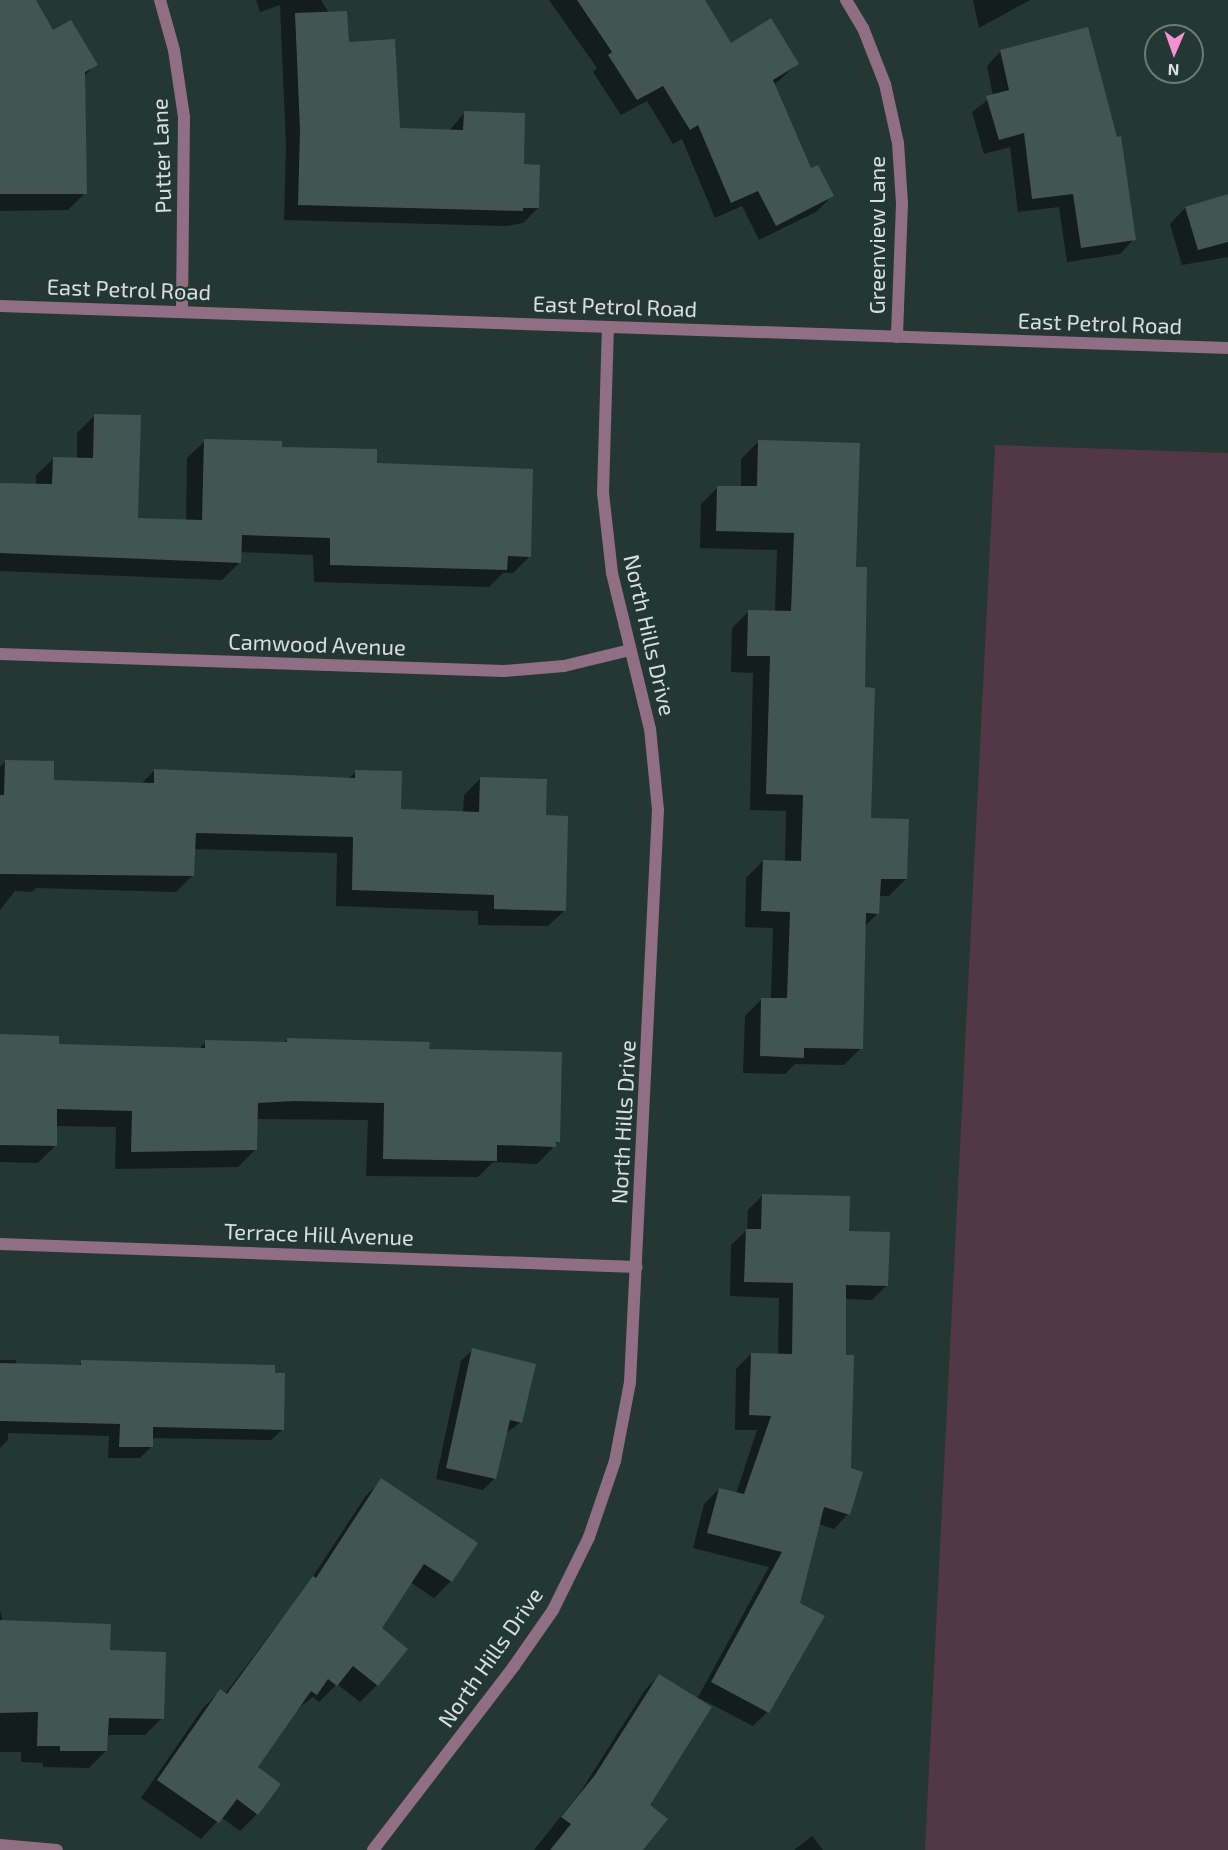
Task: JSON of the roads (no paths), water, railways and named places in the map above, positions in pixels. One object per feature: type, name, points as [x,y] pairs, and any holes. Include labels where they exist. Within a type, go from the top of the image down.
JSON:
[{"type":"street","name":"Putter Lane","points":[[160,0],[174,50],[184,117],[186,187],[182,312]]},
{"type":"street","name":"Greenview Lane","points":[[846,0],[862,28],[885,84],[898,143],[902,204],[897,337]]},
{"type":"street","name":"East Petrol Road","points":[[0,306],[1228,348]]},
{"type":"street","name":"North Hills Drive","points":[[373,1850],[514,1666],[553,1610],[589,1537],[615,1461],[630,1382],[658,810],[650,729],[612,573],[603,493],[608,327]]},
{"type":"street","name":"Camwood Avenue","points":[[0,654],[504,671],[564,666],[630,650]]},
{"type":"street","name":"Terrace Hill Avenue","points":[[0,1244],[637,1266]]},
{"type":"street","points":[[0,1845],[57,1850]]}]
